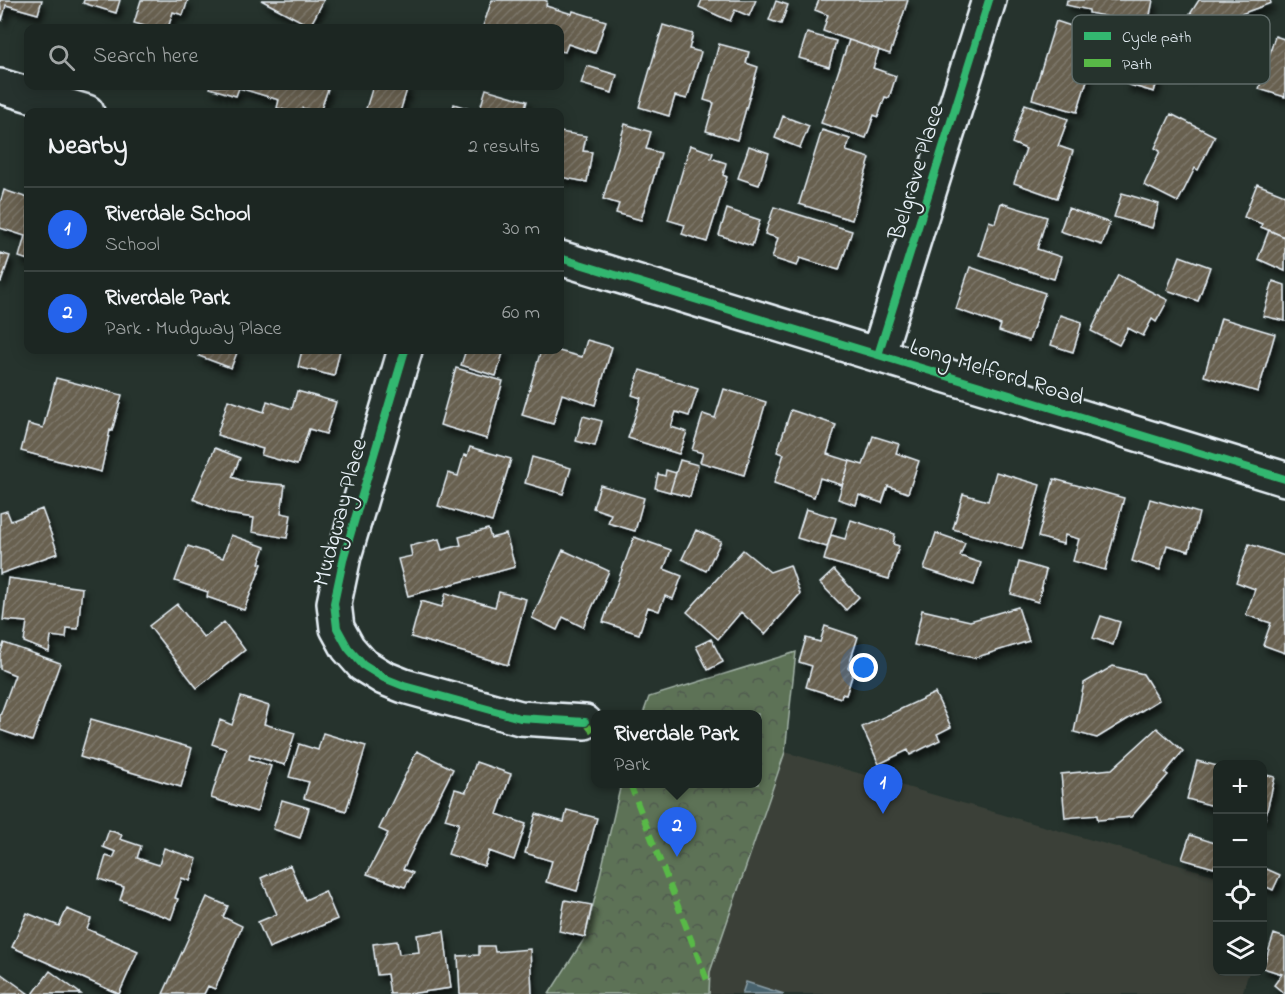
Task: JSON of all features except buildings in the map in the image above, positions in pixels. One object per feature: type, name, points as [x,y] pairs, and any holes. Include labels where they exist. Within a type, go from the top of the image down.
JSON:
[{"type":"street","name":"Belgrave Place","points":[[878,355],[989,0]]},
{"type":"street","points":[[0,86],[74,108]]},
{"type":"street","name":"Long Melford Road","points":[[564,259],[1285,479]]},
{"type":"street","name":"Mudgway Place","points":[[404,354],[344,556],[334,603],[337,628],[348,648],[363,665],[384,678],[404,686],[520,718],[585,722]]},
{"type":"shaded area","points":[[785,752],[1213,875],[1213,976],[1248,976],[1242,994],[709,994],[710,972]]},
{"type":"green space","points":[[796,652],[785,752],[710,972],[709,994],[549,994],[586,936],[620,788],[762,788],[762,710],[644,710],[649,697]]},
{"type":"water","points":[[746,982],[784,994],[742,994]]},
{"type":"marked path","points":[[585,722],[591,730]]},
{"type":"marked path","points":[[632,788],[709,985]]},
{"type":"cycle path","points":[[878,355],[989,0]]},
{"type":"cycle path","points":[[564,259],[1285,479]]},
{"type":"cycle path","points":[[404,354],[344,556],[334,603],[337,628],[348,648],[363,665],[384,678],[404,686],[520,718],[585,722]]},
{"type":"place","name":"Riverdale School","points":[[883,814]]},
{"type":"place","name":"Riverdale Park","points":[[677,857]]}]
